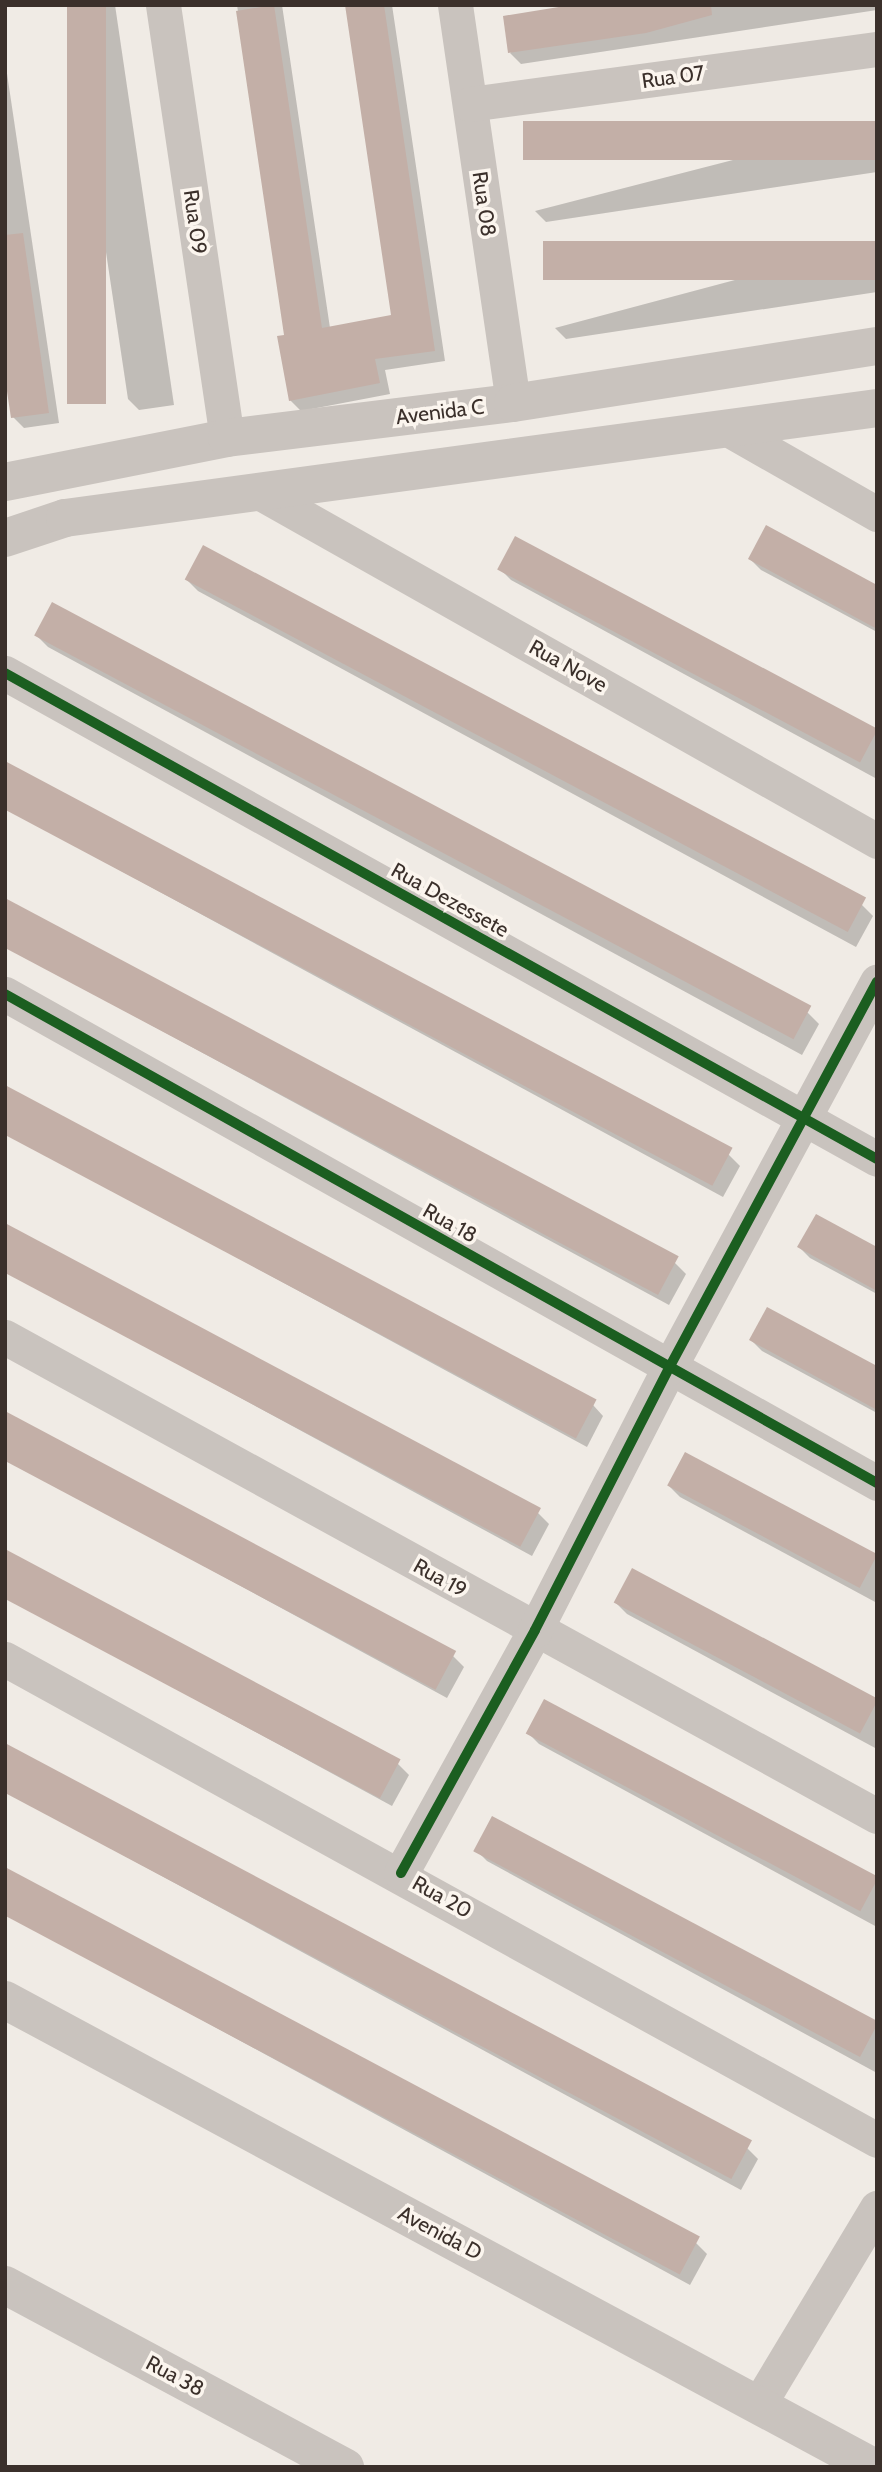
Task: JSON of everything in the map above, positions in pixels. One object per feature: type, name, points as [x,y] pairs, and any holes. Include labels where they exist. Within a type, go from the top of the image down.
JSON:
[{"type":"street","name":"Rua 09","points":[[163,5],[227,438]]},
{"type":"street","name":"Rua 08","points":[[455,5],[513,403]]},
{"type":"street","name":"Rua 07","points":[[470,104],[877,49]]},
{"type":"street","name":"Avenida C","points":[[5,482],[227,438],[513,403],[877,346]]},
{"type":"street","points":[[5,538],[65,518],[877,408]]},
{"type":"street","points":[[728,429],[877,514]]},
{"type":"street","name":"Rua Nove","points":[[260,492],[877,841]]},
{"type":"street","name":"Rua Dezessete","points":[[5,673],[877,1159]]},
{"type":"street","points":[[401,1874],[536,1630],[669,1368],[806,1121],[877,981]]},
{"type":"street","name":"Rua 18","points":[[5,994],[877,1483]]},
{"type":"street","name":"Rua 19","points":[[5,1336],[877,1816]]},
{"type":"street","name":"Rua 20","points":[[5,1659],[401,1874],[877,2140]]},
{"type":"street","name":"Avenida D","points":[[5,2000],[873,2467]]},
{"type":"street","points":[[759,2404],[877,2208]]},
{"type":"street","name":"Rua 38","points":[[5,2285],[345,2467]]},
{"type":"building","points":[[67,5],[106,5],[106,404],[67,404]]},
{"type":"building","points":[[274,5],[322,328],[391,315],[345,5],[384,5],[435,351],[375,359],[380,383],[289,401],[277,336],[284,335],[236,11]]},
{"type":"building","points":[[571,5],[711,5],[712,15],[646,33],[508,53],[503,16]]},
{"type":"building","points":[[523,121],[877,121],[877,160],[523,160]]},
{"type":"building","points":[[23,233],[49,413],[11,418],[5,378],[5,235]]},
{"type":"building","points":[[543,241],[877,241],[877,280],[543,280]]},
{"type":"building","points":[[766,525],[877,585],[877,629],[748,559]]},
{"type":"building","points":[[515,536],[877,728],[860,763],[497,570]]},
{"type":"building","points":[[203,545],[866,898],[848,932],[185,579]]},
{"type":"building","points":[[52,602],[811,1006],[793,1039],[34,636]]},
{"type":"building","points":[[5,761],[733,1148],[712,1186],[5,810]]},
{"type":"building","points":[[5,898],[679,1256],[658,1295],[5,948]]},
{"type":"building","points":[[5,1085],[597,1400],[576,1438],[5,1135]]},
{"type":"building","points":[[816,1214],[877,1247],[877,1291],[797,1247]]},
{"type":"building","points":[[5,1223],[541,1508],[520,1547],[5,1273]]},
{"type":"building","points":[[767,1307],[877,1366],[877,1410],[749,1340]]},
{"type":"building","points":[[5,1411],[456,1651],[436,1690],[5,1461]]},
{"type":"building","points":[[685,1452],[877,1554],[860,1588],[667,1486]]},
{"type":"building","points":[[5,1549],[401,1759],[380,1798],[5,1599]]},
{"type":"building","points":[[632,1568],[877,1698],[860,1733],[614,1602]]},
{"type":"building","points":[[544,1699],[877,1876],[860,1911],[526,1733]]},
{"type":"building","points":[[5,1743],[752,2140],[731,2179],[5,1793]]},
{"type":"building","points":[[492,1816],[877,2021],[860,2057],[473,1851]]},
{"type":"building","points":[[5,1867],[700,2236],[680,2274],[5,1916]]},
{"type":"cycle path","points":[[5,673],[877,1159]]},
{"type":"cycle path","points":[[401,1873],[535,1630],[669,1368],[877,981]]},
{"type":"cycle path","points":[[5,994],[877,1483]]}]
